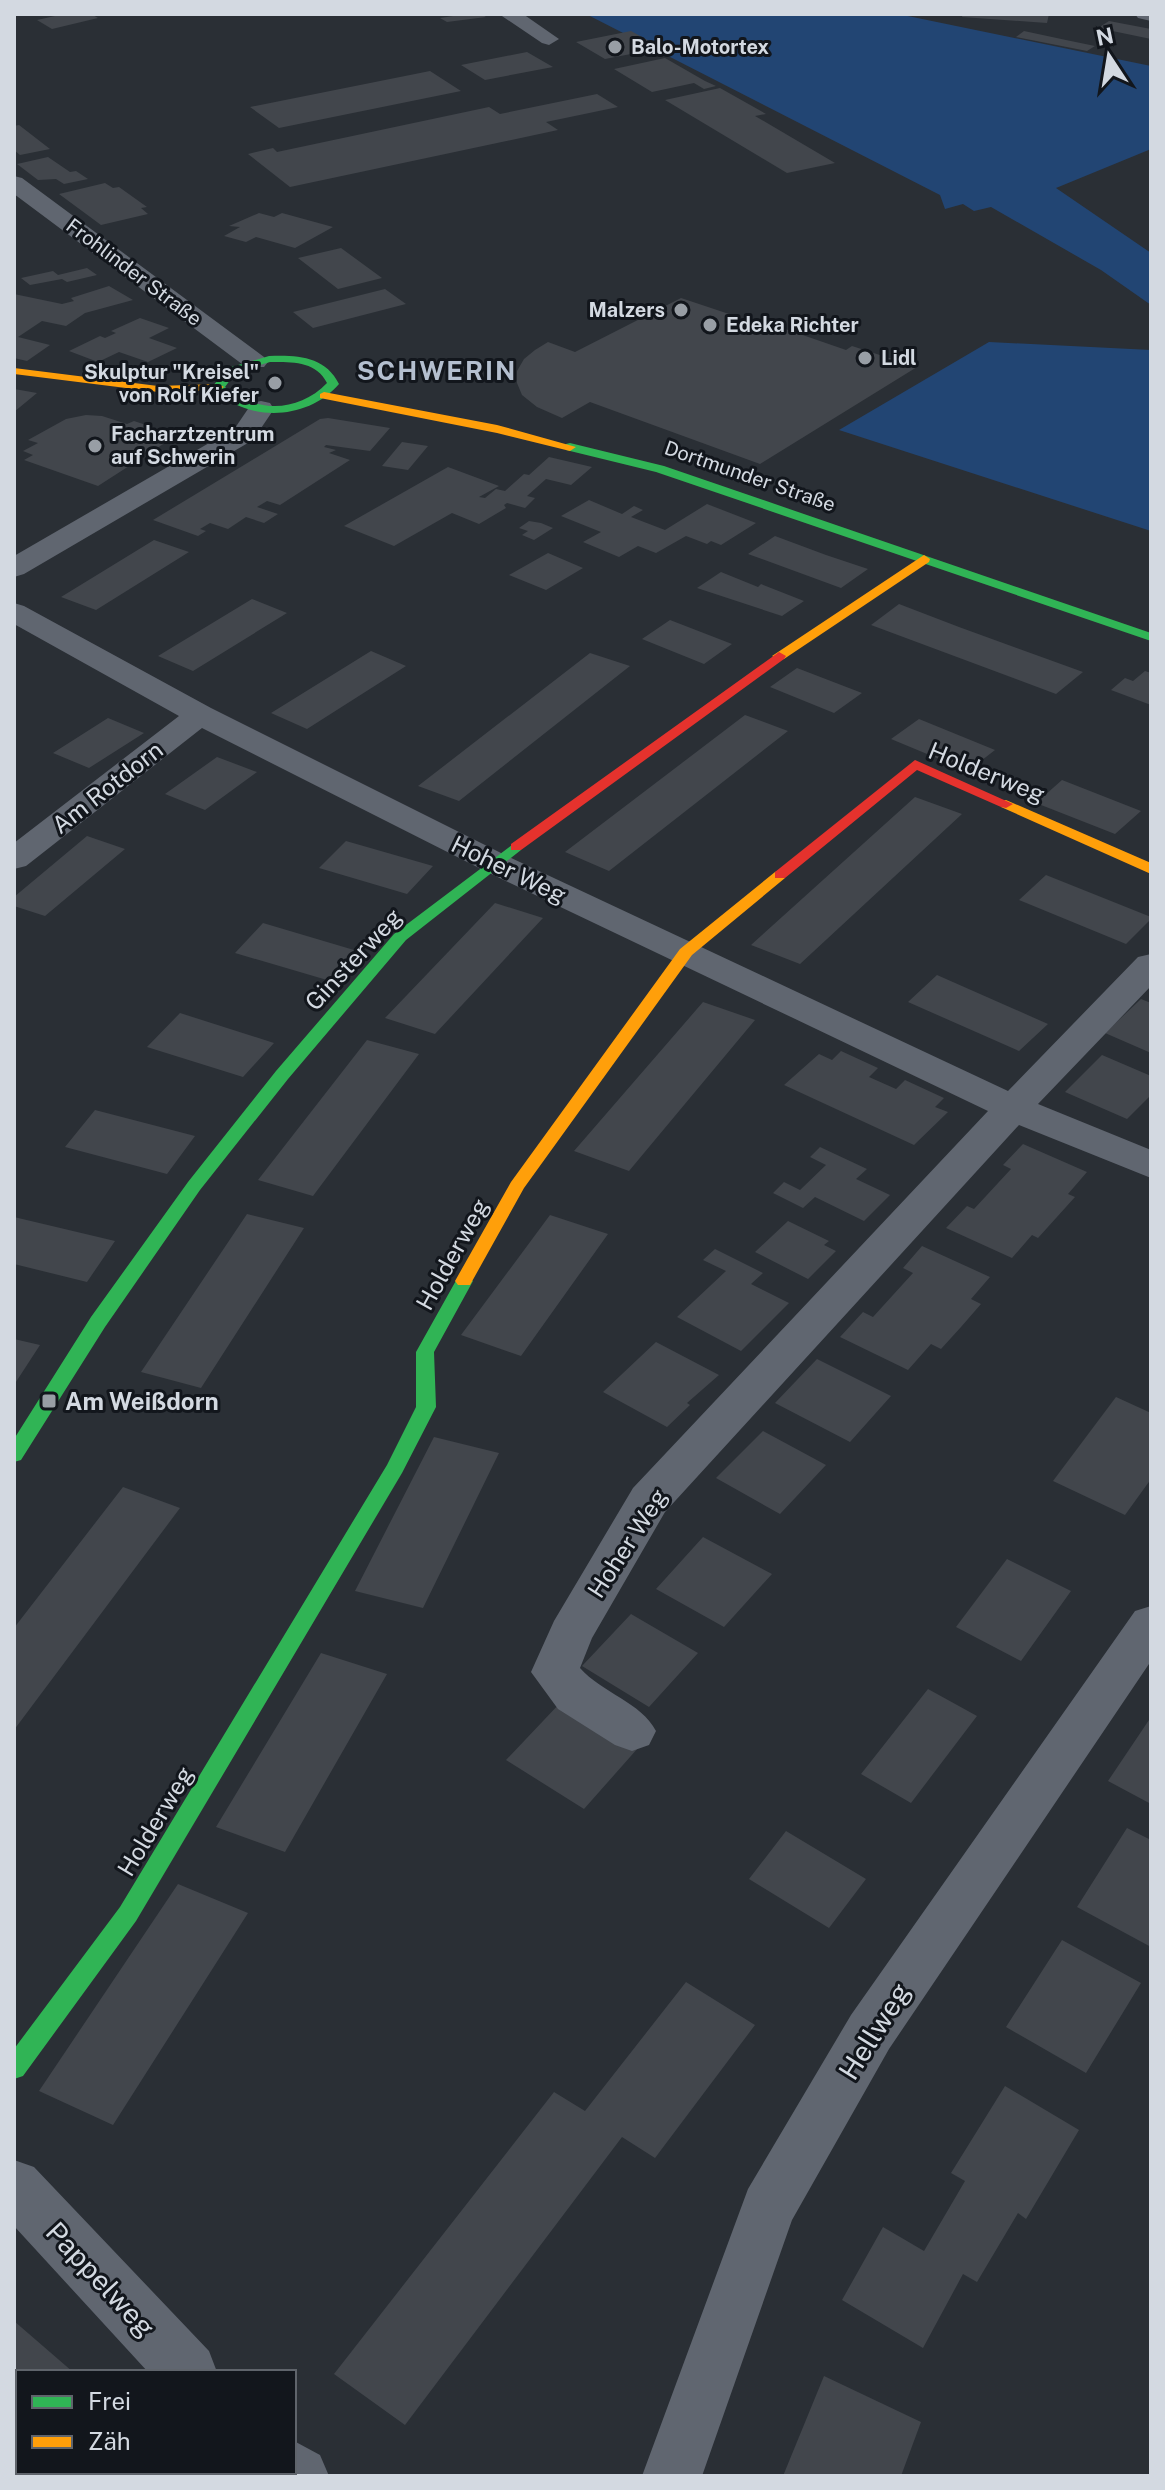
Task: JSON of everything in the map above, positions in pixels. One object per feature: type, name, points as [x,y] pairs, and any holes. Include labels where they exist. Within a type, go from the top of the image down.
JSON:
[{"type":"street","points":[[509,14],[549,39]]},
{"type":"street","name":"Frohlinder Straße","points":[[14,183],[255,362]]},
{"type":"street","points":[[283,359],[317,365],[332,378],[333,384],[324,396],[296,407],[261,409],[230,401],[218,387],[230,370],[255,362],[283,359]]},
{"type":"street","points":[[14,371],[158,389],[218,387]]},
{"type":"street","name":"Dortmunder Straße","points":[[324,396],[497,429],[652,466],[1151,637]]},
{"type":"street","points":[[14,568],[244,434],[261,409]]},
{"type":"street","name":"Ginsterweg","points":[[14,1455],[148,1250],[282,1075],[400,937],[736,685],[924,559]]},
{"type":"street","name":"Hoher Weg","points":[[14,612],[200,715],[495,863],[1013,1108],[1151,1165]]},
{"type":"street","name":"Am Rotdorn","points":[[14,859],[200,715]]},
{"type":"street","name":"Holderweg","points":[[14,2068],[128,1914],[395,1468],[426,1407],[425,1352],[517,1186],[686,952],[915,764],[1151,869]]},
{"type":"street","name":"Hoher Weg","points":[[632,1731],[575,1695],[555,1672],[570,1634],[649,1500],[1013,1108],[1151,965]]},
{"type":"street","name":"Hellweg","points":[[672,2476],[768,2208],[870,2032],[1151,1624]]},
{"type":"street","name":"Pappelweg","points":[[14,2186],[186,2370]]},
{"type":"shaded area","points":[[586,14],[898,14],[1151,66],[1151,149],[1056,188],[1151,253],[1151,305],[1101,270],[991,207],[974,211],[963,204],[945,209],[940,195]]},
{"type":"shaded area","points":[[989,342],[1151,350],[1151,531],[839,430]]},
{"type":"building","points":[[64,14],[91,14],[98,18],[52,29],[37,20]]},
{"type":"building","points":[[451,14],[481,14],[486,17],[447,22],[440,18],[453,16]]},
{"type":"building","points":[[963,14],[1049,14],[1047,23],[962,17]]},
{"type":"building","points":[[1109,21],[1151,29],[1151,39],[1098,28]]},
{"type":"building","name":"Balo-Motortex","points":[[631,31],[662,48],[605,59],[576,42]]},
{"type":"building","points":[[1024,31],[1095,46],[1087,51],[1016,37]]},
{"type":"building","points":[[527,52],[553,67],[485,80],[461,65]]},
{"type":"building","points":[[665,58],[716,86],[704,89],[694,83],[652,92],[614,69]]},
{"type":"building","points":[[430,71],[461,91],[279,128],[250,107]]},
{"type":"building","points":[[720,88],[766,114],[755,116],[835,163],[787,173],[665,100]]},
{"type":"building","points":[[597,94],[618,107],[546,122],[558,130],[290,187],[248,154],[273,148],[277,152],[489,107],[500,114]]},
{"type":"building","points":[[19,125],[50,149],[20,155],[14,150],[14,126]]},
{"type":"building","points":[[48,157],[70,172],[76,171],[88,179],[64,184],[56,179],[38,180],[17,164]]},
{"type":"building","points":[[105,183],[113,188],[119,187],[147,207],[141,208],[148,214],[101,225],[59,194]]},
{"type":"building","points":[[259,213],[274,217],[282,213],[333,227],[295,248],[256,237],[246,242],[224,236],[240,227],[229,226]]},
{"type":"building","points":[[341,248],[382,278],[338,289],[298,258]]},
{"type":"building","points":[[87,268],[97,275],[67,282],[62,279],[30,285],[21,278],[53,271],[58,275]]},
{"type":"building","points":[[109,286],[133,300],[85,313],[66,326],[42,321],[18,337],[50,345],[27,361],[14,358],[14,294],[62,304]]},
{"type":"building","points":[[385,289],[406,304],[313,328],[293,312]]},
{"type":"building","points":[[681,298],[738,317],[730,321],[755,329],[768,323],[846,350],[852,346],[917,367],[760,464],[590,402],[562,418],[537,407],[522,395],[517,383],[517,371],[524,359],[548,342],[575,352]]},
{"type":"building","points":[[140,318],[169,328],[149,338],[177,348],[148,362],[119,352],[98,362],[69,351],[100,336],[105,338],[116,333],[111,331]]},
{"type":"building","points":[[14,389],[20,390],[37,393],[14,412]]},
{"type":"building","points":[[102,416],[127,424],[134,421],[170,433],[171,439],[98,486],[24,460],[33,455],[23,451],[38,443],[28,440],[66,419]]},
{"type":"building","points":[[320,419],[390,428],[370,451],[326,445],[324,447],[336,450],[329,453],[350,460],[280,505],[267,501],[257,507],[278,514],[264,523],[246,517],[228,529],[210,523],[200,529],[206,531],[198,536],[153,520]]},
{"type":"building","points":[[402,442],[428,446],[408,470],[382,466]]},
{"type":"building","points":[[549,457],[592,467],[571,485],[546,479],[527,496],[535,498],[525,508],[507,503],[504,505],[506,508],[479,524],[452,513],[394,546],[344,526],[448,467],[499,486],[479,497],[485,498],[496,489],[505,491]]},
{"type":"building","points":[[589,500],[622,514],[634,506],[643,510],[631,517],[665,530],[707,504],[756,523],[721,545],[711,541],[707,544],[686,536],[656,553],[638,546],[619,557],[583,542],[601,532],[561,516]]},
{"type":"building","points":[[529,521],[553,528],[534,540],[522,535],[528,531],[519,528]]},
{"type":"building","points":[[775,536],[868,569],[841,588],[748,554]]},
{"type":"building","points":[[154,540],[189,552],[96,610],[61,597]]},
{"type":"building","points":[[548,553],[583,568],[546,590],[509,575]]},
{"type":"building","points":[[721,572],[804,601],[782,616],[697,588]]},
{"type":"building","points":[[252,599],[287,613],[193,671],[158,656]]},
{"type":"building","points":[[899,604],[1083,672],[1056,694],[871,625]]},
{"type":"building","points":[[670,620],[732,644],[704,664],[642,639]]},
{"type":"building","points":[[371,651],[406,666],[307,729],[271,713]]},
{"type":"building","points":[[590,653],[630,666],[459,801],[418,786]]},
{"type":"building","points":[[797,668],[862,693],[834,713],[770,687]]},
{"type":"building","points":[[1145,671],[1151,673],[1151,705],[1111,690],[1125,678],[1133,681]]},
{"type":"building","points":[[745,715],[788,731],[609,871],[565,852]]},
{"type":"building","points":[[108,718],[144,733],[89,768],[53,753]]},
{"type":"building","points":[[919,719],[995,750],[968,771],[891,739]]},
{"type":"building","points":[[217,757],[257,772],[205,810],[165,794]]},
{"type":"building","points":[[1062,780],[1141,811],[1115,834],[1036,803]]},
{"type":"building","points":[[915,797],[962,814],[800,964],[751,945]]},
{"type":"building","points":[[87,836],[125,849],[45,916],[14,906],[14,897]]},
{"type":"building","points":[[346,841],[433,866],[407,894],[319,868]]},
{"type":"building","points":[[1046,875],[1151,919],[1126,944],[1019,900]]},
{"type":"building","points":[[495,903],[543,918],[435,1034],[385,1018]]},
{"type":"building","points":[[263,923],[354,950],[327,980],[235,953]]},
{"type":"building","points":[[937,975],[1048,1024],[1019,1051],[908,1002]]},
{"type":"building","points":[[1141,999],[1151,1003],[1151,1053],[1105,1033]]},
{"type":"building","points":[[703,1002],[755,1020],[629,1171],[574,1151]]},
{"type":"building","points":[[180,1013],[274,1043],[243,1077],[147,1047]]},
{"type":"building","points":[[367,1040],[419,1054],[313,1196],[258,1180]]},
{"type":"building","points":[[841,1051],[878,1068],[869,1077],[896,1089],[905,1080],[944,1098],[935,1107],[948,1112],[914,1145],[784,1085],[819,1054],[832,1060]]},
{"type":"building","points":[[1102,1055],[1151,1076],[1151,1095],[1127,1119],[1065,1092]]},
{"type":"building","points":[[95,1110],[195,1136],[167,1174],[65,1147]]},
{"type":"building","points":[[1023,1144],[1087,1172],[1068,1194],[1075,1197],[1038,1238],[1032,1235],[1012,1258],[946,1228],[967,1206],[974,1209],[1011,1169],[1003,1165]]},
{"type":"building","points":[[820,1147],[867,1169],[856,1179],[890,1195],[864,1221],[815,1197],[803,1208],[773,1193],[784,1182],[800,1190],[826,1165],[810,1157]]},
{"type":"building","points":[[247,1214],[304,1228],[201,1388],[141,1372]]},
{"type":"building","points":[[550,1215],[608,1234],[521,1356],[461,1335]]},
{"type":"building","points":[[14,1217],[115,1241],[87,1282],[14,1264]]},
{"type":"building","points":[[788,1221],[829,1241],[824,1245],[836,1251],[808,1279],[755,1252]]},
{"type":"building","points":[[922,1246],[990,1277],[971,1299],[981,1304],[961,1327],[941,1349],[931,1344],[908,1370],[840,1337],[863,1312],[873,1317],[913,1273],[903,1268]]},
{"type":"building","points":[[715,1249],[763,1273],[751,1284],[789,1303],[741,1351],[677,1317],[726,1271],[703,1260]]},
{"type":"building","points":[[14,1339],[40,1345],[14,1385]]},
{"type":"building","points":[[656,1342],[719,1375],[687,1403],[690,1405],[667,1427],[603,1392]]},
{"type":"building","points":[[817,1359],[891,1396],[850,1442],[775,1403]]},
{"type":"building","points":[[1116,1397],[1151,1413],[1151,1479],[1125,1515],[1053,1481]]},
{"type":"building","points":[[763,1431],[826,1465],[780,1514],[716,1478]]},
{"type":"building","points":[[434,1437],[499,1453],[423,1608],[355,1591]]},
{"type":"building","points":[[123,1487],[180,1508],[14,1730],[14,1628]]},
{"type":"building","points":[[703,1537],[772,1574],[724,1627],[656,1589]]},
{"type":"building","points":[[1007,1559],[1071,1591],[1021,1661],[956,1627]]},
{"type":"building","points":[[631,1614],[698,1653],[649,1707],[582,1666]]},
{"type":"building","points":[[321,1653],[387,1674],[285,1852],[216,1827]]},
{"type":"building","points":[[928,1689],[977,1716],[911,1803],[861,1774]]},
{"type":"building","points":[[561,1702],[638,1748],[584,1809],[506,1760]]},
{"type":"building","points":[[1151,1717],[1151,1804],[1108,1781]]},
{"type":"building","points":[[1127,1828],[1151,1840],[1151,1947],[1077,1907]]},
{"type":"building","points":[[786,1831],[866,1879],[829,1928],[749,1879]]},
{"type":"building","points":[[178,1884],[248,1913],[113,2125],[39,2091]]},
{"type":"building","points":[[1062,1940],[1141,1983],[1086,2073],[1006,2027]]},
{"type":"building","points":[[686,1982],[755,2025],[655,2158],[622,2137],[405,2425],[334,2374],[554,2092],[585,2111]]},
{"type":"building","points":[[1005,2086],[1079,2130],[1026,2219],[1018,2213],[977,2282],[963,2274],[923,2348],[842,2300],[883,2227],[924,2251],[965,2181],[951,2173]]},
{"type":"building","points":[[14,2321],[71,2370],[16,2370],[16,2458]]},
{"type":"building","points":[[824,2376],[921,2422],[901,2476],[783,2476]]},
{"type":"building","points":[[183,2474],[185,2476],[122,2476]]},
{"type":"traffic: fast","points":[[269,359],[315,364],[329,375],[333,384],[308,403],[277,410],[245,404],[218,387],[232,370],[269,359]]},
{"type":"traffic: fast","points":[[570,447],[660,469],[1151,637]]},
{"type":"traffic: fast","points":[[14,1455],[98,1322],[194,1186],[282,1075],[400,937],[516,847]]},
{"type":"traffic: fast","points":[[14,2068],[128,1914],[395,1468],[426,1407],[425,1352],[464,1281]]},
{"type":"traffic: slow","points":[[14,371],[158,389],[218,387]]},
{"type":"traffic: slow","points":[[324,396],[497,429],[570,447]]},
{"type":"traffic: slow","points":[[779,656],[924,559]]},
{"type":"traffic: slow","points":[[1006,804],[1151,869]]},
{"type":"traffic: slow","points":[[464,1281],[517,1186],[686,952],[780,875]]},
{"type":"traffic: jam","points":[[516,847],[779,656]]},
{"type":"traffic: jam","points":[[780,875],[915,764],[1006,804]]},
{"type":"place","name":"Balo-Motortex","points":[[615,47]]},
{"type":"place","name":"Malzers","points":[[681,310]]},
{"type":"place","name":"Edeka Richter","points":[[710,325]]},
{"type":"place","name":"Lidl","points":[[865,358]]},
{"type":"place","name":"Skulptur \"Kreisel\" von Rolf Kiefer","points":[[275,383]]},
{"type":"place","name":"Facharztzentrum auf Schwerin","points":[[95,446]]},
{"type":"place","name":"Am Weißdorn","points":[[49,1401]]},
{"type":"district","name":"SCHWERIN","points":[[437,370]]}]
